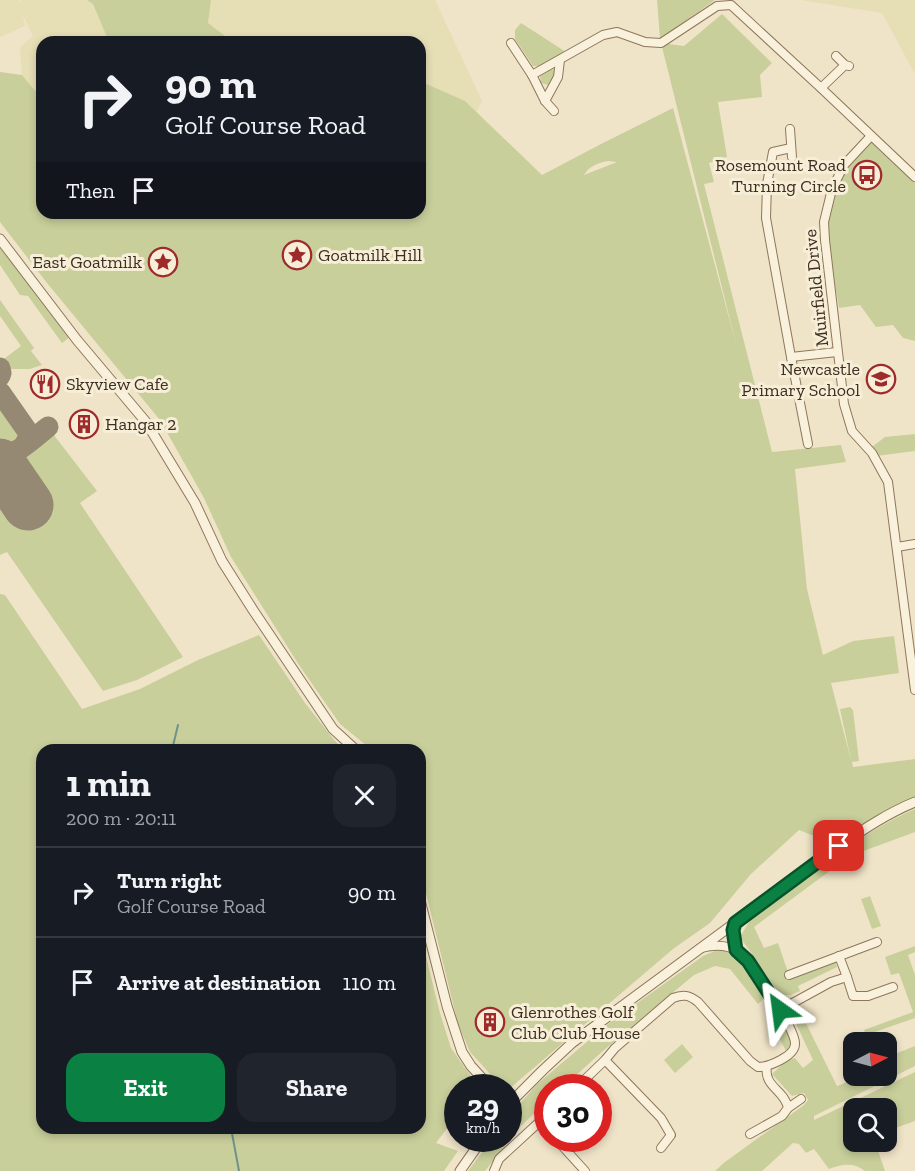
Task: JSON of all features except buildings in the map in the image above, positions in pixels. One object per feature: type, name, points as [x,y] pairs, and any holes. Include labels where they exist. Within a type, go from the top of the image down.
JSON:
[{"type":"street","points":[[532,75],[603,34],[621,33],[645,42],[661,43],[717,6],[731,5],[915,177]]},
{"type":"street","points":[[511,43],[532,75],[545,101],[554,111]]},
{"type":"street","points":[[821,88],[847,66],[836,56]]},
{"type":"street","points":[[545,101],[558,77],[560,60]]},
{"type":"street","points":[[790,129],[792,157]]},
{"type":"street","name":"Muirfield Drive","points":[[871,136],[844,165],[832,189],[824,222],[844,404],[852,431],[872,453],[888,482],[913,655],[915,690]]},
{"type":"street","points":[[791,148],[773,152],[767,184],[766,218],[808,444]]},
{"type":"street","points":[[0,239],[77,340],[146,422],[195,503],[222,561],[333,729],[349,744]]},
{"type":"street","points":[[791,357],[837,352]]},
{"type":"street","points":[[897,547],[915,544]]},
{"type":"street","points":[[522,1091],[572,1043],[700,948],[873,823],[915,802]]},
{"type":"street","points":[[735,923],[733,930],[736,950]]},
{"type":"street","points":[[426,924],[447,1006],[462,1052],[478,1074]]},
{"type":"street","points":[[789,975],[877,942]]},
{"type":"street","points":[[590,1074],[651,1015],[673,998],[684,995],[698,1002],[758,1067],[767,1066],[793,1051],[796,1046],[780,1010],[748,961],[736,950],[719,946],[700,948]]},
{"type":"street","points":[[839,956],[853,996],[868,996],[893,987]]},
{"type":"street","points":[[780,1010],[831,981],[847,978]]},
{"type":"street","points":[[605,1060],[661,1118],[671,1135],[662,1148]]},
{"type":"street","points":[[767,1066],[768,1080],[787,1102],[788,1108]]},
{"type":"street","points":[[750,1134],[782,1116],[801,1098]]},
{"type":"street","points":[[494,1171],[499,1159],[534,1127]]},
{"type":"street","points":[[460,1171],[473,1152]]},
{"type":"street","points":[[568,1152],[585,1171]]},
{"type":"shaded area","points":[[0,0],[19,0],[20,4],[21,0],[87,0],[93,4],[106,36],[36,36],[36,92],[22,75],[20,47],[33,36],[23,15],[25,26],[0,37]]},
{"type":"shaded area","points":[[211,0],[435,0],[482,101],[476,112],[465,101],[426,84],[426,36],[225,36],[208,23]]},
{"type":"shaded area","points":[[801,0],[915,0],[915,74],[882,13]]},
{"type":"green space","points":[[87,0],[211,0],[208,23],[225,36],[106,36],[93,4]]},
{"type":"green space","points":[[657,0],[715,0],[660,39]]},
{"type":"green space","points":[[722,14],[772,63],[760,75],[762,97],[718,102],[727,157],[709,163],[714,182],[704,184],[772,452],[841,445],[846,462],[795,469],[807,589],[823,655],[853,641],[894,636],[899,673],[831,683],[851,760],[840,709],[850,707],[853,710],[859,761],[852,762],[853,767],[915,759],[915,802],[839,846],[799,830],[751,874],[710,923],[673,949],[522,1078],[522,1074],[490,1074],[470,1052],[458,1024],[426,893],[426,744],[365,744],[340,724],[299,665],[231,557],[204,498],[160,420],[0,222],[0,72],[22,75],[36,92],[36,219],[426,219],[426,84],[465,101],[542,175],[673,108],[736,344],[661,43],[684,46]],"holes":[[[608,161],[617,162],[584,175],[588,169]]]},
{"type":"green space","points":[[521,23],[566,52],[541,66],[533,66],[515,39],[515,30]]},
{"type":"green space","points":[[551,69],[555,70],[548,85],[541,83],[540,76]]},
{"type":"green space","points":[[871,136],[915,177],[915,341],[903,338],[893,325],[876,327],[860,305],[839,308],[824,222],[844,165]]},
{"type":"green space","points":[[0,247],[70,337],[62,343],[28,296],[20,295],[0,265]]},
{"type":"green space","points":[[0,300],[34,348],[31,351],[42,365],[30,369],[5,369],[0,362],[21,346],[0,316]]},
{"type":"green space","points":[[0,404],[22,437],[16,445],[10,447],[0,447]]},
{"type":"green space","points":[[50,430],[97,491],[80,503],[183,657],[137,680],[103,691],[7,552],[0,555],[0,498],[13,516],[34,501],[14,470],[14,460]]},
{"type":"green space","points":[[915,434],[915,451],[876,456],[872,450],[872,447],[885,437]]},
{"type":"green space","points":[[0,594],[5,595],[82,709],[140,689],[198,660],[259,635],[305,703],[338,744],[36,744],[36,1134],[426,1134],[426,956],[451,1048],[469,1074],[444,1074],[444,1132],[436,1143],[444,1146],[444,1152],[457,1152],[444,1171],[0,1171]]},
{"type":"green space","points":[[915,809],[915,832],[850,856],[754,927],[764,948],[778,943],[789,975],[834,958],[837,967],[798,986],[800,991],[791,995],[780,995],[740,937],[749,922],[849,846],[870,832]]},
{"type":"green space","points":[[870,896],[881,926],[872,929],[861,899]]},
{"type":"green space","points":[[915,946],[915,952],[908,955],[915,975],[915,1018],[875,1032],[865,1032],[864,1030],[913,1012],[899,973],[891,975],[885,957]]},
{"type":"green space","points":[[727,950],[736,953],[770,993],[758,1004],[730,969],[715,966],[694,975],[577,1074],[549,1074],[608,1024],[703,956],[715,951]]},
{"type":"green space","points":[[795,1001],[837,1086],[843,1084],[843,1086],[875,1086],[850,1098],[843,1098],[843,1102],[814,1116],[814,1120],[843,1106],[843,1152],[878,1152],[885,1171],[865,1171],[857,1166],[848,1165],[829,1169],[814,1149],[806,1153],[799,1144],[793,1143],[762,1171],[715,1171],[808,1100],[804,1093],[792,1096],[772,1074],[787,1060],[795,1058],[803,1068],[813,1060],[792,1015],[791,1008]]},
{"type":"green space","points":[[780,1010],[795,1040],[788,1055],[769,1018]]},
{"type":"green space","points":[[682,1044],[693,1057],[675,1073],[664,1060]]},
{"type":"green space","points":[[915,1046],[915,1066],[897,1075],[897,1053]]},
{"type":"green space","points":[[915,1072],[915,1121],[897,1127],[897,1098],[860,1098],[886,1086],[897,1086],[897,1081]]},
{"type":"green space","points":[[534,1087],[534,1114],[522,1125],[522,1102]]},
{"type":"green space","points":[[482,1152],[500,1152],[485,1171],[468,1171]]},
{"type":"waterway","points":[[173,744],[178,725]]},
{"type":"waterway","points":[[232,1134],[239,1171]]},
{"type":"taxiway","points":[[0,368],[0,376]]},
{"type":"taxiway","points":[[0,392],[28,432],[25,444]]},
{"type":"taxiway","points":[[0,455],[19,449],[48,427]]},
{"type":"taxiway","points":[[11,480],[8,465],[15,452]]},
{"type":"runway","points":[[0,464],[28,505]]},
{"type":"place","name":"Rosemount Road Turning Circle","points":[[867,175]]},
{"type":"place","name":"Goatmilk Hill","points":[[297,255]]},
{"type":"place","name":"East Goatmilk","points":[[163,262]]},
{"type":"place","name":"Newcastle Primary School","points":[[881,379]]},
{"type":"place","name":"Skyview Cafe","points":[[45,384]]},
{"type":"place","name":"Hangar 2","points":[[84,424]]},
{"type":"place","name":"Glenrothes Golf Club Club House","points":[[490,1022]]},
{"type":"route","points":[[780,1010],[748,961],[736,950],[733,930],[735,923],[839,846]]}]
